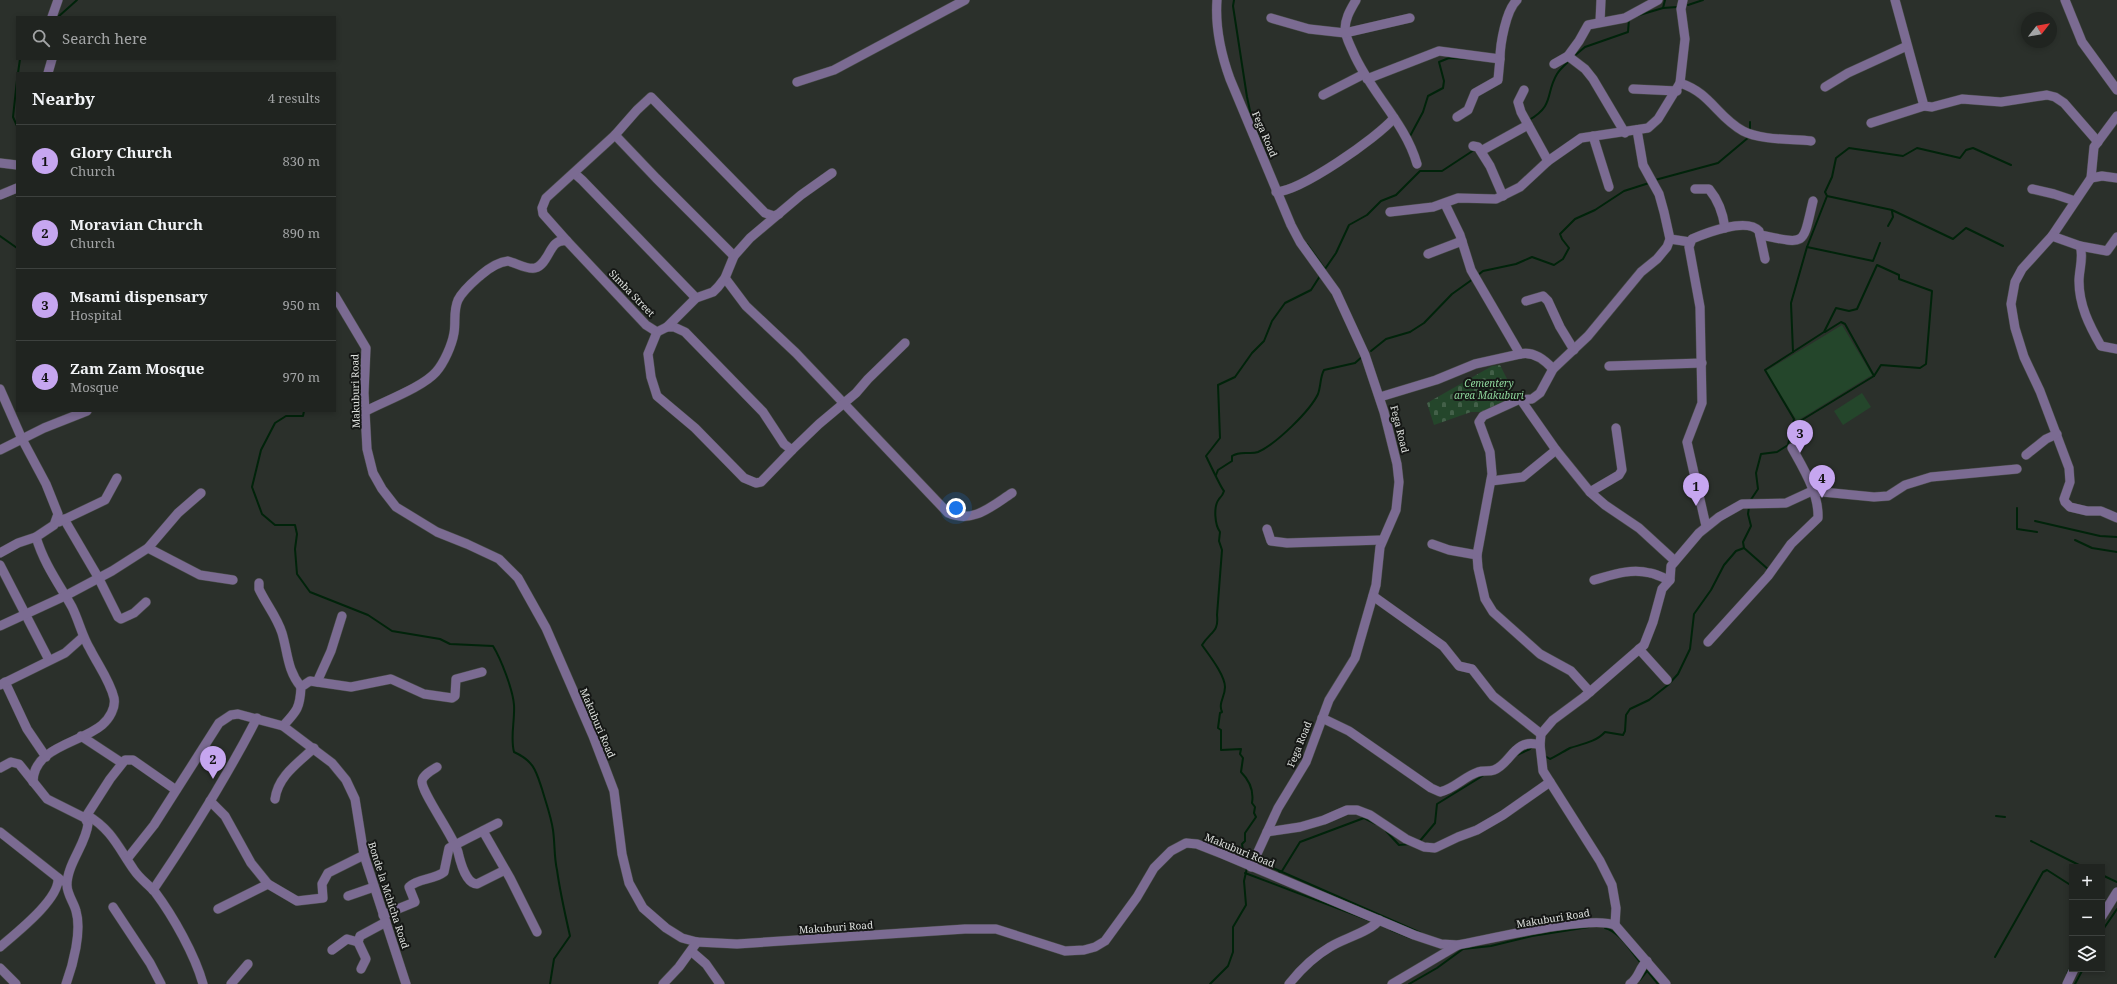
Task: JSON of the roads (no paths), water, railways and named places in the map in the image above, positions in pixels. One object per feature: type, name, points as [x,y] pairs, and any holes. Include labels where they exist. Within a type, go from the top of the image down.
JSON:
[{"type":"street","points":[[52,16],[58,0]]},
{"type":"street","points":[[797,82],[834,70],[965,0]]},
{"type":"street","name":"Fega Road","points":[[1217,0],[1217,29],[1222,59],[1276,192],[1300,242],[1342,303],[1365,355],[1380,397],[1394,446],[1399,482],[1396,510],[1382,540],[1373,596],[1355,658],[1329,700],[1306,762],[1278,808],[1251,867]]},
{"type":"street","points":[[1356,0],[1348,15],[1345,33],[1365,76],[1394,118],[1410,145],[1417,164]]},
{"type":"street","points":[[1457,117],[1468,110],[1475,93],[1498,80],[1500,51],[1511,7],[1516,0]]},
{"type":"street","points":[[1600,22],[1601,0]]},
{"type":"street","points":[[1554,64],[1568,56],[1579,41],[1584,28],[1590,23],[1610,22],[1626,18],[1658,0]]},
{"type":"street","points":[[1390,212],[1427,208],[1445,204],[1458,198],[1487,200],[1496,199],[1530,179],[1548,161],[1581,138],[1624,133],[1648,128],[1653,124],[1678,87],[1685,39],[1681,9],[1682,0]]},
{"type":"street","points":[[1895,0],[1924,106]]},
{"type":"street","points":[[2065,0],[2082,42],[2117,90]]},
{"type":"street","points":[[1271,18],[1309,29],[1345,33],[1410,18]]},
{"type":"street","points":[[1825,87],[1848,73],[1907,46]]},
{"type":"street","points":[[1323,95],[1365,76],[1439,51],[1500,59]]},
{"type":"street","points":[[1568,56],[1585,69],[1624,133]]},
{"type":"street","points":[[48,72],[52,60]]},
{"type":"street","points":[[1633,89],[1693,87],[1707,97],[1730,122],[1744,132],[1758,136],[1811,142]]},
{"type":"street","points":[[1524,90],[1518,102],[1528,125],[1548,161]]},
{"type":"street","points":[[1871,123],[1924,106],[1932,107],[1962,99],[2001,102],[2047,95],[2055,97],[2064,103],[2098,142]]},
{"type":"street","points":[[696,298],[582,180],[574,174],[590,156],[615,135],[636,110],[651,97],[765,214],[774,216],[779,214]]},
{"type":"street","points":[[2117,116],[2092,153],[2091,178],[2052,236],[2022,269],[2015,282],[2011,304],[2015,328],[2024,357],[2070,468],[2070,482],[2064,498],[2066,504],[2070,507],[2087,511],[2101,512],[2117,518]]},
{"type":"street","points":[[1276,192],[1289,190],[1312,179],[1378,133],[1394,118]]},
{"type":"street","points":[[1481,151],[1528,125]]},
{"type":"street","points":[[1590,692],[1571,671],[1540,654],[1493,612],[1485,599],[1478,568],[1477,555],[1491,481],[1490,452],[1480,419],[1483,416],[1521,400],[1532,399],[1540,393],[1553,369],[1588,336],[1641,272],[1662,254],[1670,239],[1659,194],[1643,165],[1637,130]]},
{"type":"street","points":[[615,135],[734,256]]},
{"type":"street","points":[[1593,136],[1609,187]]},
{"type":"street","points":[[1473,146],[1478,147],[1481,151],[1490,166],[1503,196]]},
{"type":"street","points":[[0,163],[16,166]]},
{"type":"street","points":[[832,173],[801,195],[750,238],[734,256],[725,278],[713,292],[696,298],[667,327],[658,332],[648,354],[650,378],[657,396],[696,428],[744,478],[761,482],[792,450],[856,394],[868,379],[905,343]]},
{"type":"street","name":"Simba Street","points":[[574,174],[546,198],[542,208],[544,214],[567,241],[646,325],[658,332]]},
{"type":"street","points":[[2091,178],[2102,176],[2117,178]]},
{"type":"street","points":[[0,195],[16,188]]},
{"type":"street","points":[[1695,189],[1709,189],[1715,196],[1722,211],[1725,228]]},
{"type":"street","points":[[2032,189],[2075,201]]},
{"type":"street","points":[[1760,235],[1794,241],[1800,240],[1805,236],[1813,201]]},
{"type":"street","points":[[1445,204],[1462,241],[1471,270],[1520,354]]},
{"type":"street","points":[[1670,239],[1690,242],[1702,234],[1725,228],[1753,226],[1760,235],[1766,259]]},
{"type":"street","points":[[2052,236],[2080,246],[2109,250],[2117,237]]},
{"type":"street","points":[[366,411],[431,377],[439,368],[452,339],[455,309],[463,294],[485,272],[505,261],[520,264],[529,268],[536,268],[541,265],[556,243],[563,240],[567,241]]},
{"type":"street","points":[[1428,254],[1462,241]]},
{"type":"street","points":[[1690,242],[1690,257],[1700,307],[1702,402],[1687,442],[1706,526]]},
{"type":"street","points":[[2080,246],[2082,254],[2079,283],[2082,307],[2101,346],[2117,349]]},
{"type":"street","points":[[725,278],[746,306],[796,353],[948,514],[964,518],[972,517],[1012,493]]},
{"type":"street","points":[[1526,301],[1543,296],[1548,301],[1560,327],[1574,350]]},
{"type":"street","name":"Makuburi Road","points":[[336,298],[366,348],[364,393],[367,449],[373,473],[382,489],[396,507],[437,532],[498,559],[518,578],[546,628],[614,791],[622,854],[629,883],[634,895],[643,908],[666,928],[682,938],[697,942],[737,944],[965,929],[996,929],[1065,951],[1084,950],[1105,940],[1137,897],[1154,868],[1166,855],[1181,845],[1197,844],[1379,920],[1441,944],[1458,945],[1576,924],[1605,922],[1615,925]]},
{"type":"street","points":[[667,327],[674,327],[684,332],[762,412],[784,444],[792,450]]},
{"type":"street","points":[[1380,397],[1430,382],[1475,364],[1525,353],[1539,357],[1553,369]]},
{"type":"street","points":[[1609,366],[1702,363]]},
{"type":"street","points":[[0,389],[22,439],[46,484],[58,514],[54,525]]},
{"type":"street","points":[[1521,400],[1556,450],[1590,492],[1605,505],[1639,528],[1675,561]]},
{"type":"street","points":[[0,450],[44,428],[84,412]]},
{"type":"street","points":[[1590,492],[1619,475],[1622,470],[1616,428]]},
{"type":"street","points":[[2026,455],[2046,439],[2057,434]]},
{"type":"street","points":[[1708,642],[1768,576],[1791,544],[1816,522],[1818,512],[1812,491],[1792,448]]},
{"type":"street","points":[[1491,481],[1523,477],[1556,450]]},
{"type":"street","points":[[1666,984],[1615,925],[1614,894],[1605,870],[1573,815],[1550,782],[1542,765],[1540,734],[1553,720],[1590,692],[1644,645],[1653,622],[1662,589],[1670,580],[1671,566],[1706,526],[1742,504],[1786,503],[1812,491],[1874,497],[1888,496],[1905,485],[1931,477],[2018,469]]},
{"type":"street","points":[[0,553],[18,543],[36,537],[64,519],[105,500],[117,478]]},
{"type":"street","points":[[0,626],[65,596],[98,577],[112,571],[148,548],[178,513],[201,493]]},
{"type":"street","points":[[64,519],[98,577],[119,618],[134,613],[146,602]]},
{"type":"street","points":[[1267,529],[1271,541],[1287,543],[1382,540]]},
{"type":"street","points":[[33,782],[33,775],[36,768],[46,757],[101,726],[110,716],[114,699],[108,683],[83,637],[77,618],[42,557],[36,537]]},
{"type":"street","points":[[1432,544],[1449,550],[1477,555]]},
{"type":"street","points":[[148,548],[200,575],[233,580]]},
{"type":"street","points":[[0,565],[49,660]]},
{"type":"street","points":[[1594,580],[1619,573],[1636,571],[1654,574],[1660,578],[1670,580]]},
{"type":"street","points":[[259,583],[259,589],[282,633],[288,666],[294,678],[301,687],[300,705],[297,711],[282,726]]},
{"type":"street","points":[[1373,596],[1443,646],[1459,666],[1472,669],[1493,696],[1540,734]]},
{"type":"street","points":[[318,682],[331,652],[342,616]]},
{"type":"street","points":[[46,757],[27,729],[2,683],[64,653],[83,637]]},
{"type":"street","points":[[1640,649],[1666,680]]},
{"type":"street","points":[[301,687],[310,681],[351,686],[386,679],[394,679],[424,694],[452,698],[455,696],[456,679],[482,672]]},
{"type":"street","name":"Bonde la Mchicha Road","points":[[128,859],[154,825],[219,723],[231,715],[238,714],[282,726],[314,748],[338,769],[351,789],[357,807],[364,855],[406,984]]},
{"type":"street","points":[[153,890],[188,839],[234,762],[257,718]]},
{"type":"street","points":[[1322,718],[1349,731],[1431,788],[1440,792],[1478,772],[1494,770],[1510,754],[1524,745],[1532,743],[1540,745]]},
{"type":"street","points":[[81,736],[122,763]]},
{"type":"street","points":[[275,799],[276,789],[281,779],[314,748]]},
{"type":"street","points":[[66,984],[75,948],[77,926],[76,912],[67,884],[72,863],[88,828],[86,816],[107,783],[125,760],[133,760],[176,790]]},
{"type":"street","points":[[0,768],[11,762],[19,764],[47,799],[86,816],[106,828],[138,876],[153,890],[192,954],[203,984]]},
{"type":"street","points":[[437,767],[425,776],[422,781],[423,785],[429,799],[456,844],[461,862],[473,884],[477,884],[506,870]]},
{"type":"street","points":[[1266,832],[1300,827],[1324,820],[1347,810],[1356,810],[1370,815],[1406,839],[1424,847],[1435,848],[1477,830],[1502,816],[1550,782]]},
{"type":"street","points":[[210,801],[225,816],[251,863],[268,884],[297,901],[323,898],[322,884],[328,872],[364,855]]},
{"type":"street","points":[[361,969],[366,959],[358,942],[360,936],[385,918],[415,902],[409,887],[414,883],[436,877],[444,872],[447,852],[456,844],[498,823]]},
{"type":"street","points":[[483,831],[506,870],[537,932]]},
{"type":"street","points":[[0,832],[67,884]]},
{"type":"street","points":[[0,947],[47,902],[59,885],[58,878]]},
{"type":"street","points":[[218,909],[268,884]]},
{"type":"street","points":[[348,896],[374,887]]},
{"type":"street","points":[[2105,911],[2117,892]]},
{"type":"street","points":[[113,907],[150,963],[161,984]]},
{"type":"street","points":[[1289,984],[1306,963],[1342,940],[1373,927],[1379,920]]},
{"type":"street","points":[[332,950],[347,939],[358,942]]},
{"type":"street","points":[[663,984],[697,942]]},
{"type":"street","points":[[1392,984],[1402,982],[1458,945]]},
{"type":"street","points":[[691,951],[706,964],[720,984]]},
{"type":"street","points":[[1630,984],[1636,980],[1643,965],[1647,961]]},
{"type":"street","points":[[231,984],[248,964]]},
{"type":"street","points":[[0,968],[16,984]]},
{"type":"street","points":[[2067,984],[2073,972]]},
{"type":"waterway","points":[[59,16],[77,0]]},
{"type":"waterway","points":[[1234,0],[1233,6],[1247,97],[1252,120],[1267,157]]},
{"type":"waterway","points":[[1636,16],[1663,8],[1665,0]]},
{"type":"waterway","points":[[1688,5],[1703,0]]},
{"type":"waterway","points":[[1663,8],[1677,7]]},
{"type":"waterway","points":[[1573,57],[1585,47],[1628,32],[1629,19]]},
{"type":"waterway","points":[[1409,138],[1423,112],[1428,96],[1443,88],[1444,81],[1439,62],[1449,58],[1470,59]]},
{"type":"waterway","points":[[18,72],[20,60]]},
{"type":"waterway","points":[[1529,120],[1543,109],[1548,99],[1553,81],[1561,68],[1570,60]]},
{"type":"waterway","points":[[16,89],[13,117],[16,124]]},
{"type":"waterway","points":[[1750,122],[1750,131]]},
{"type":"waterway","points":[[1655,180],[1718,163],[1749,137]]},
{"type":"waterway","points":[[1750,501],[1758,489],[1756,473],[1761,454],[1777,452],[1788,445],[1794,419],[1765,370],[1793,352],[1791,303],[1807,247],[1827,196],[1825,192],[1832,177],[1836,158],[1849,148],[1903,156],[1917,148],[1960,158],[1966,150],[1973,148],[2011,165]]},
{"type":"waterway","points":[[1307,244],[1325,269],[1336,253],[1349,225],[1367,215],[1381,201],[1396,195],[1420,171],[1442,171],[1474,150]]},
{"type":"waterway","points":[[1478,275],[1483,271],[1516,264],[1532,257],[1554,265],[1563,259],[1569,248],[1560,234],[1575,219],[1595,210],[1624,191],[1649,183]]},
{"type":"waterway","points":[[1827,196],[1892,210],[1953,239],[1966,228],[2003,246]]},
{"type":"waterway","points":[[1888,226],[1893,217],[1892,211]]},
{"type":"waterway","points":[[0,236],[16,247]]},
{"type":"waterway","points":[[1807,247],[1873,261],[1880,243]]},
{"type":"waterway","points":[[1792,426],[1874,376],[1881,365],[1920,368],[1926,364],[1932,291],[1899,279],[1899,275],[1877,265],[1857,309],[1849,311],[1836,308],[1824,332],[1793,352]]},
{"type":"waterway","points":[[1247,861],[1249,855],[1243,850],[1242,844],[1245,841],[1245,833],[1256,817],[1254,813],[1255,807],[1252,803],[1252,790],[1249,782],[1241,772],[1243,758],[1240,754],[1241,749],[1221,750],[1221,730],[1218,728],[1220,713],[1222,712],[1221,703],[1225,687],[1216,665],[1202,645],[1217,625],[1222,550],[1219,541],[1220,532],[1216,521],[1215,511],[1217,502],[1224,491],[1206,456],[1220,438],[1218,385],[1235,377],[1252,353],[1264,341],[1272,321],[1285,303],[1311,290],[1320,276]]},
{"type":"waterway","points":[[1371,351],[1386,339],[1410,332],[1424,323],[1452,294],[1473,279]]},
{"type":"waterway","points":[[1825,332],[1841,322],[1845,324],[1874,376]]},
{"type":"waterway","points":[[1216,475],[1218,470],[1232,461],[1232,456],[1235,454],[1258,452],[1283,435],[1314,401],[1320,388],[1324,370],[1355,363],[1363,356]]},
{"type":"waterway","points":[[304,412],[303,416],[286,416],[275,423],[261,450],[252,487],[262,514],[275,525],[295,525],[297,534],[295,549],[297,574],[310,592],[368,615],[392,631],[440,639],[450,644],[493,646],[503,666],[514,705],[512,741],[514,752],[521,755],[533,767],[547,804],[554,835],[556,865],[561,895],[570,936],[554,959],[550,984]]},
{"type":"waterway","points":[[1744,548],[1743,542],[1751,526],[1748,514],[1749,507]]},
{"type":"waterway","points":[[2017,508],[2017,529],[2037,532]]},
{"type":"waterway","points":[[2035,521],[2100,536],[2117,537]]},
{"type":"waterway","points":[[2075,540],[2092,548],[2117,552]]},
{"type":"waterway","points":[[1545,756],[1550,759],[1570,748],[1593,740],[1605,732],[1623,735],[1625,731],[1626,715],[1630,709],[1649,700],[1668,685],[1678,674],[1690,649],[1694,614],[1711,590],[1724,565],[1736,551],[1744,548],[1769,570]]},
{"type":"waterway","points":[[1517,755],[1530,749],[1531,746]]},
{"type":"waterway","points":[[1419,842],[1435,823],[1437,804],[1484,775]]},
{"type":"waterway","points":[[1996,816],[2005,817]]},
{"type":"waterway","points":[[1279,872],[1282,871],[1300,842],[1364,818],[1376,824]]},
{"type":"waterway","points":[[1386,831],[1399,845],[1411,844]]},
{"type":"waterway","points":[[2031,841],[2077,864]]},
{"type":"waterway","points":[[1257,861],[1421,933]]},
{"type":"waterway","points":[[1210,984],[1228,966],[1233,952],[1233,927],[1246,905],[1244,881],[1247,868]]},
{"type":"waterway","points":[[1995,957],[2043,872],[2047,870],[2069,884]]},
{"type":"waterway","points":[[1245,873],[1371,921]]},
{"type":"waterway","points":[[2105,876],[2117,882]]},
{"type":"waterway","points":[[2105,927],[2117,909]]},
{"type":"waterway","points":[[1409,984],[1437,968],[1463,949],[1491,946],[1532,936],[1589,927]]},
{"type":"waterway","points":[[1605,928],[1616,934],[1641,963]]},
{"type":"waterway","points":[[1391,930],[1411,938]]},
{"type":"waterway","points":[[1645,968],[1658,984]]},
{"type":"waterway","points":[[2067,974],[2069,970]]},
{"type":"waterway","points":[[1640,980],[1647,971]]},
{"type":"waterway","points":[[2075,984],[2081,972]]},
{"type":"place","name":"Msami dispensary","points":[[1800,453]]},
{"type":"place","name":"Zam Zam Mosque","points":[[1822,498]]},
{"type":"place","name":"Glory Church","points":[[1696,506]]},
{"type":"place","name":"Moravian Church","points":[[213,779]]},
{"type":"park label","name":"Cementery area Makuburi","points":[[1489,388]]}]
